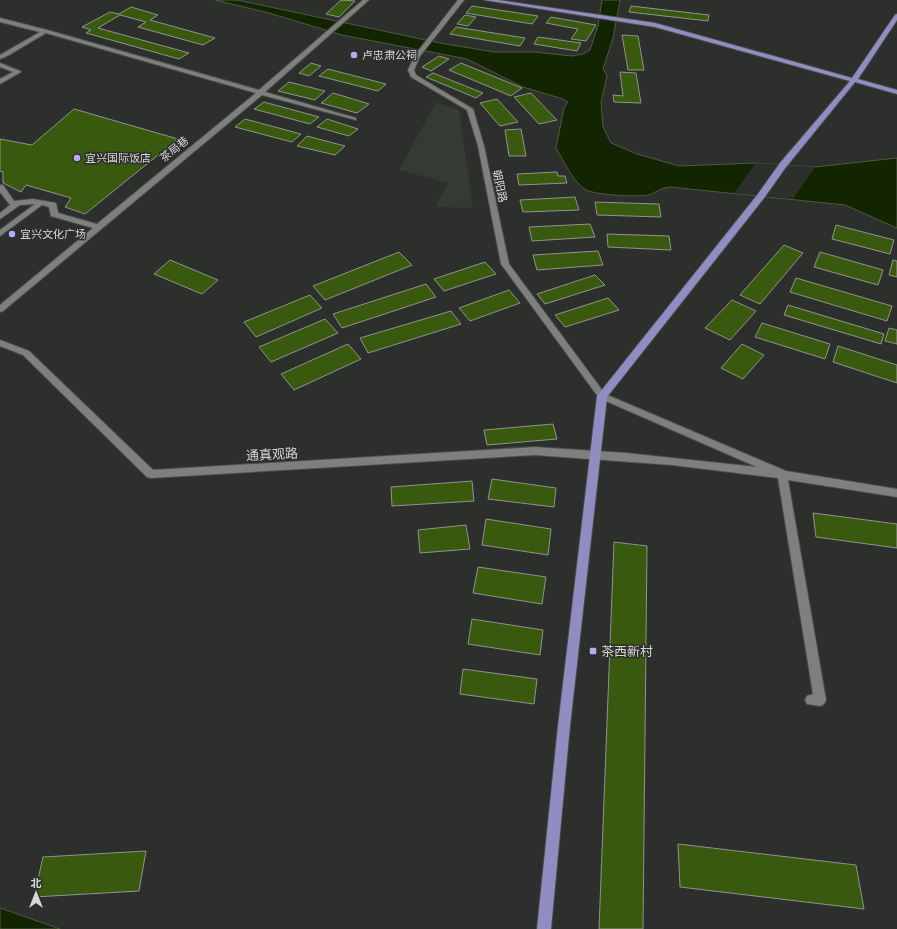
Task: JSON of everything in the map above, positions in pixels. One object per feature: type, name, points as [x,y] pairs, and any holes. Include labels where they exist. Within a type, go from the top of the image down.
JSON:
[{"type":"main road","points":[[487,0],[591,14],[655,25],[897,92]]},
{"type":"main road","points":[[544,929],[564,726],[602,396],[761,196],[783,165],[854,80],[897,16]]},
{"type":"street","name":"茶局巷","points":[[0,309],[261,92],[366,0]]},
{"type":"street","name":"朝阳路","points":[[461,0],[419,53],[411,70],[413,76],[470,109],[481,146],[505,264],[602,396]]},
{"type":"street","points":[[0,20],[45,31],[354,119]]},
{"type":"street","points":[[0,57],[45,31]]},
{"type":"street","points":[[0,65],[18,72],[0,82]]},
{"type":"street","points":[[0,187],[12,203],[40,203],[53,205],[54,214],[98,227]]},
{"type":"street","points":[[0,217],[18,202]]},
{"type":"street","points":[[0,234],[40,203]]},
{"type":"street","name":"通真观路","points":[[0,343],[26,352],[151,474],[536,451],[596,454],[782,474]]},
{"type":"street","points":[[602,396],[782,474],[897,493]]},
{"type":"street","points":[[782,474],[820,700],[811,700]]},
{"type":"shaded area","points":[[215,0],[237,0],[440,43],[494,52],[534,52],[572,56],[583,54],[590,50],[598,26],[602,0],[620,0],[613,38],[603,69],[607,76],[601,102],[603,127],[611,143],[637,154],[679,166],[756,163],[815,167],[897,158],[897,228],[845,205],[670,187],[642,196],[591,192],[586,190],[577,182],[556,148],[564,108],[568,102],[563,99],[523,87],[467,59],[342,35],[269,13]]},
{"type":"shaded area","points":[[436,102],[459,110],[473,208],[435,207],[448,183],[399,170]]},
{"type":"shaded area","points":[[0,908],[60,929],[0,929]]},
{"type":"pier","points":[[756,163],[815,167],[793,199],[734,193]]},
{"type":"building","points":[[341,0],[355,1],[339,17],[326,14]]},
{"type":"building","points":[[472,6],[538,16],[532,24],[466,13]]},
{"type":"building","points":[[631,6],[709,15],[708,21],[629,12]]},
{"type":"building","points":[[131,7],[158,15],[150,20],[215,38],[203,45],[138,27],[146,22],[120,15],[98,28],[189,53],[179,59],[86,33],[91,30],[82,27],[110,12],[119,14]]},
{"type":"building","points":[[465,15],[476,17],[468,26],[457,24]]},
{"type":"building","points":[[551,17],[596,25],[586,41],[571,39],[578,29],[546,23]]},
{"type":"building","points":[[456,27],[525,38],[520,46],[450,34]]},
{"type":"building","points":[[622,35],[638,36],[644,70],[628,70]]},
{"type":"building","points":[[538,37],[581,43],[577,51],[534,44]]},
{"type":"building","points":[[439,56],[449,59],[431,71],[422,67]]},
{"type":"building","points":[[311,63],[321,66],[309,76],[299,73]]},
{"type":"building","points":[[461,63],[522,88],[511,96],[449,70]]},
{"type":"building","points":[[328,69],[386,84],[378,91],[319,76]]},
{"type":"building","points":[[620,72],[636,73],[641,103],[614,102],[613,95],[623,96]]},
{"type":"building","points":[[433,73],[483,93],[476,98],[426,77]]},
{"type":"building","points":[[289,82],[325,91],[315,100],[278,91]]},
{"type":"building","points":[[333,93],[369,104],[357,113],[321,103]]},
{"type":"building","points":[[531,93],[557,120],[539,124],[514,97]]},
{"type":"building","points":[[497,99],[518,122],[500,126],[480,103]]},
{"type":"building","points":[[264,102],[319,117],[310,124],[254,109]]},
{"type":"building","name":"宜兴国际饭店","points":[[74,109],[178,139],[85,214],[65,207],[71,198],[26,185],[21,192],[3,183],[3,172],[0,171],[0,139],[32,145]]},
{"type":"building","points":[[245,119],[301,134],[292,142],[235,127]]},
{"type":"building","points":[[327,119],[358,129],[349,136],[317,127]]},
{"type":"building","points":[[521,129],[526,156],[509,156],[505,130]]},
{"type":"building","points":[[307,136],[345,146],[335,155],[297,146]]},
{"type":"building","points":[[557,172],[558,176],[565,176],[567,183],[519,185],[517,174]]},
{"type":"building","points":[[575,197],[579,210],[523,212],[520,200]]},
{"type":"building","points":[[595,202],[659,204],[661,217],[597,215]]},
{"type":"building","points":[[590,224],[595,237],[532,241],[529,227]]},
{"type":"building","points":[[836,225],[894,240],[890,254],[832,239]]},
{"type":"building","points":[[607,234],[669,236],[671,250],[608,247]]},
{"type":"building","points":[[784,245],[803,253],[760,304],[740,295]]},
{"type":"building","points":[[598,251],[603,265],[537,270],[533,255]]},
{"type":"building","points":[[399,252],[412,265],[325,300],[313,286]]},
{"type":"building","points":[[820,252],[883,270],[878,285],[814,267]]},
{"type":"building","points":[[170,260],[218,280],[202,294],[154,274]]},
{"type":"building","points":[[893,260],[897,261],[897,277],[889,275]]},
{"type":"building","points":[[485,262],[496,274],[444,291],[434,279]]},
{"type":"building","points":[[595,275],[605,285],[545,304],[537,294]]},
{"type":"building","points":[[796,278],[892,306],[887,321],[790,292]]},
{"type":"building","points":[[426,284],[436,297],[342,328],[333,314]]},
{"type":"building","points":[[509,290],[520,303],[470,321],[459,308]]},
{"type":"building","points":[[310,295],[322,308],[256,337],[244,322]]},
{"type":"building","points":[[608,298],[619,310],[565,327],[555,315]]},
{"type":"building","points":[[732,300],[756,311],[730,340],[705,328]]},
{"type":"building","points":[[788,305],[884,334],[881,344],[784,315]]},
{"type":"building","points":[[451,311],[461,324],[368,353],[360,338]]},
{"type":"building","points":[[325,319],[338,333],[271,362],[259,347]]},
{"type":"building","points":[[762,323],[830,344],[825,359],[755,337]]},
{"type":"building","points":[[889,328],[897,330],[897,344],[885,341]]},
{"type":"building","points":[[348,344],[361,359],[294,390],[281,374]]},
{"type":"building","points":[[742,344],[764,355],[743,379],[721,368]]},
{"type":"building","points":[[838,346],[897,365],[897,383],[833,362]]},
{"type":"building","points":[[553,424],[557,439],[487,445],[484,430]]},
{"type":"building","points":[[492,479],[556,488],[554,507],[488,499]]},
{"type":"building","points":[[472,481],[474,501],[392,506],[391,487]]},
{"type":"building","points":[[813,513],[897,524],[897,548],[816,537]]},
{"type":"building","points":[[486,519],[551,529],[548,555],[482,545]]},
{"type":"building","points":[[466,525],[470,549],[420,553],[418,530]]},
{"type":"building","points":[[614,542],[647,546],[643,929],[599,929]]},
{"type":"building","points":[[478,567],[546,577],[542,604],[473,593]]},
{"type":"building","points":[[472,619],[543,630],[540,655],[468,644]]},
{"type":"building","points":[[463,669],[537,679],[534,704],[460,694]]},
{"type":"building","points":[[678,844],[856,865],[864,909],[680,887]]},
{"type":"building","points":[[146,851],[139,891],[34,897],[43,857]]},
{"type":"place","name":"卢忠肃公祠","points":[[354,55]]},
{"type":"place","name":"宜兴国际饭店","points":[[77,158]]},
{"type":"place","name":"宜兴文化广场","points":[[12,234]]},
{"type":"place","name":"茶西新村","points":[[593,651]]}]
